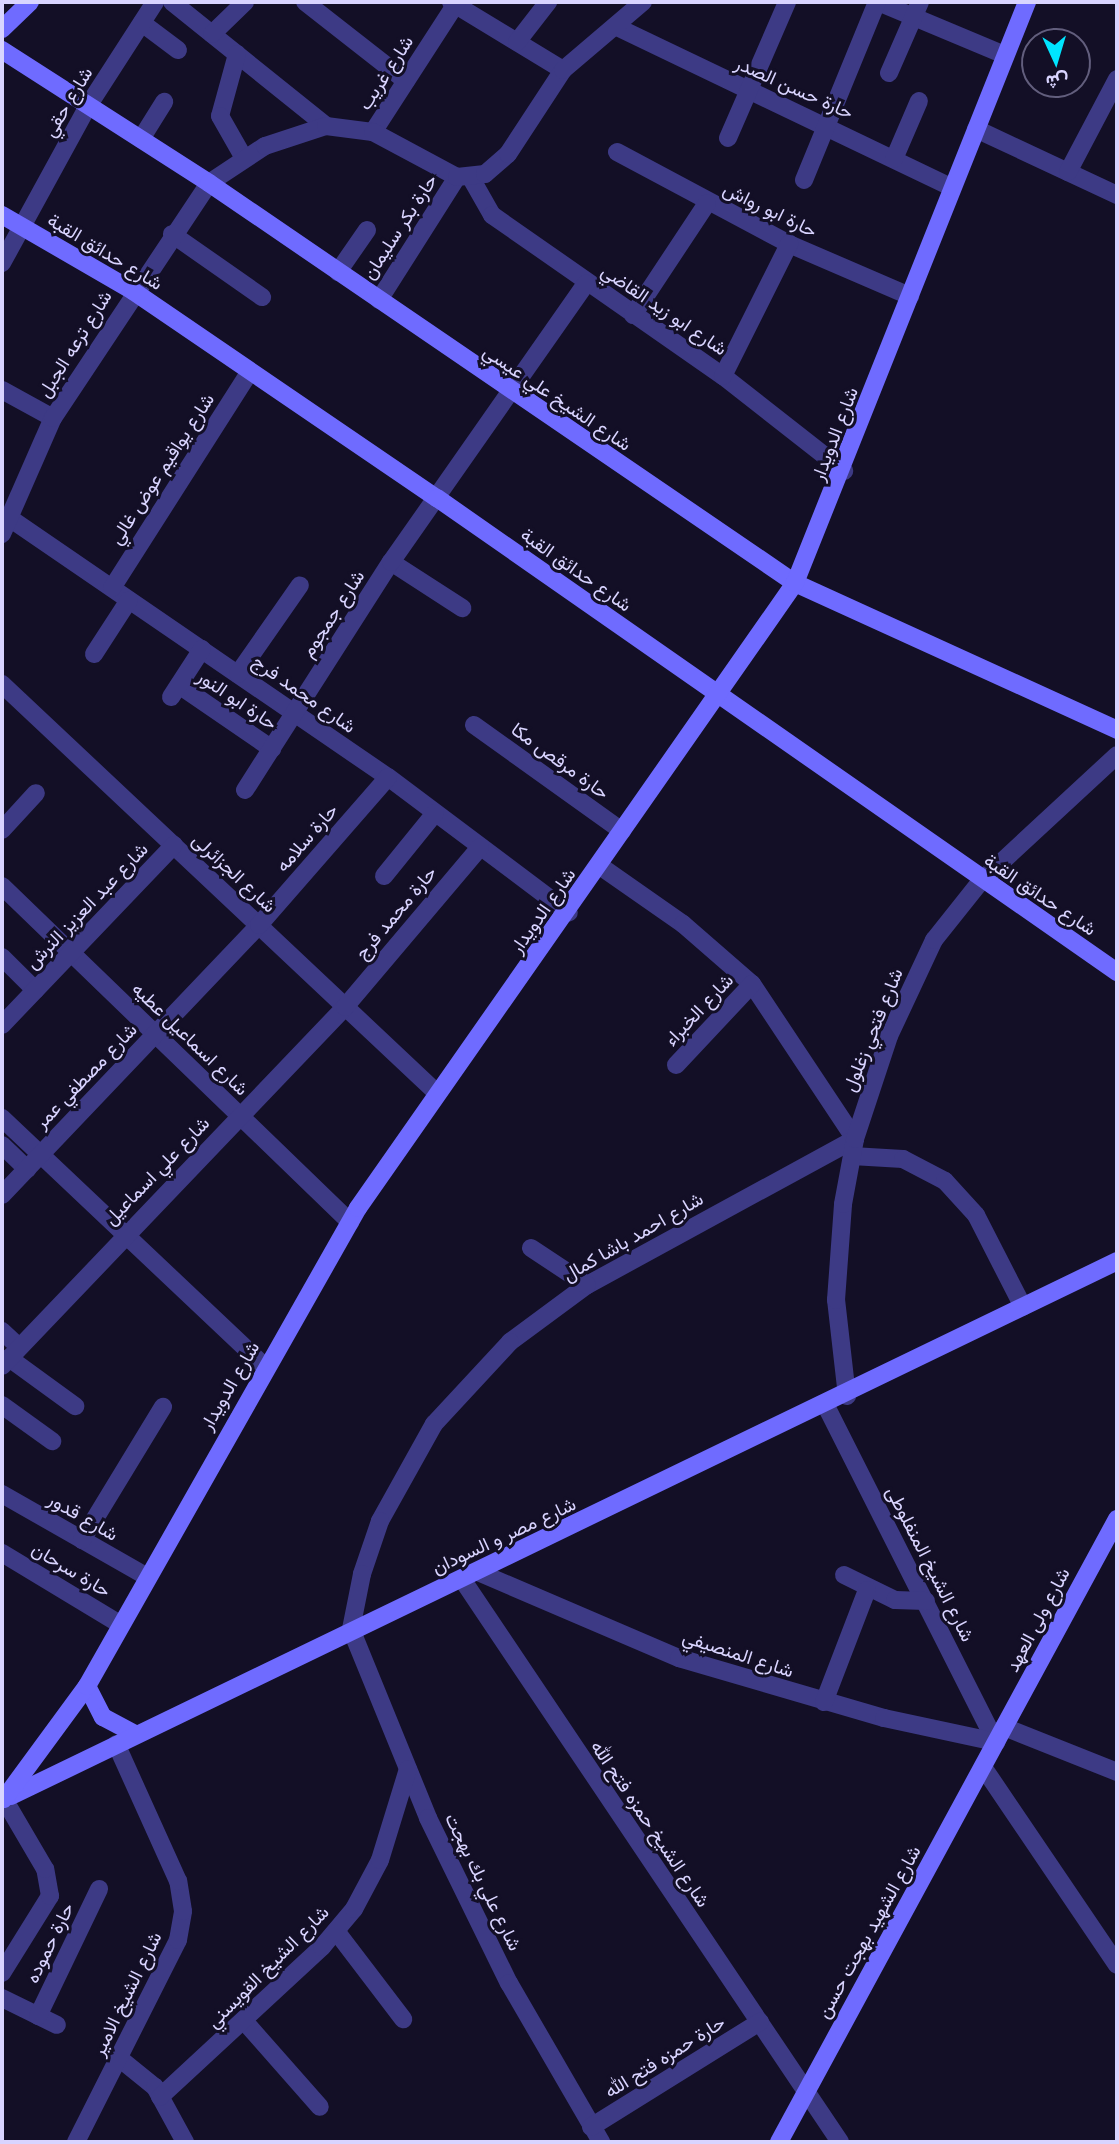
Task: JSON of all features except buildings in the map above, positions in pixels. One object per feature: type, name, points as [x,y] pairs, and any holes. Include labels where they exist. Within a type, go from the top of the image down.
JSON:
[{"type":"main road","points":[[2,29],[30,2]]},
{"type":"main road","name":"شارع الدويدار","points":[[3,1800],[87,1686],[144,1575],[350,1222],[437,1093],[569,913],[714,694],[795,583],[844,471],[951,187],[1027,2]]},
{"type":"main road","name":"شارع الشيخ علي عيسي","points":[[2,50],[209,183],[509,391],[795,583],[1117,730]]},
{"type":"main road","name":"شارع حدائق القبة","points":[[2,215],[133,291],[249,373],[437,498],[981,881],[1117,972]]},
{"type":"main road","name":"شارع مصر و السودان","points":[[3,1800],[351,1629],[470,1576],[847,1396],[1117,1261]]},
{"type":"main road","name":"شارع ولى العهد","points":[[1000,1734],[1117,1519]]},
{"type":"main road","points":[[87,1686],[103,1717],[135,1734]]},
{"type":"main road","name":"شارع الشهيد بهجت حسن","points":[[779,2142],[1000,1734]]},
{"type":"street","name":"شارع حقي","points":[[2,263],[88,106],[155,2]]},
{"type":"street","points":[[172,2],[326,125],[373,132],[464,178],[498,166],[563,70],[619,28],[643,2]]},
{"type":"street","points":[[212,34],[245,2]]},
{"type":"street","points":[[305,2],[406,81]]},
{"type":"street","points":[[517,42],[548,2]]},
{"type":"street","points":[[728,138],[786,2]]},
{"type":"street","points":[[804,180],[877,2],[917,9],[1005,55]]},
{"type":"street","points":[[455,3],[563,70]]},
{"type":"street","name":"شارع غريب","points":[[373,132],[455,3]]},
{"type":"street","points":[[889,74],[917,9]]},
{"type":"street","points":[[142,23],[178,50]]},
{"type":"street","name":"حارة حسن الصدر","points":[[619,28],[747,92],[827,126],[951,187]]},
{"type":"street","points":[[237,54],[220,125],[244,158]]},
{"type":"street","points":[[1068,172],[1117,79]]},
{"type":"street","points":[[894,159],[919,101]]},
{"type":"street","points":[[141,139],[164,102]]},
{"type":"street","name":"شارع ترعه الجبل","points":[[2,534],[8,504],[53,418],[133,291],[209,183],[244,158],[326,125]]},
{"type":"street","points":[[976,129],[1117,195]]},
{"type":"street","name":"حارة ابو رواش","points":[[617,152],[707,203],[789,244],[909,296]]},
{"type":"street","name":"شارع ابو زيد القاضي","points":[[464,178],[492,215],[723,376],[844,471]]},
{"type":"street","name":"حارة بكر سليمان","points":[[379,300],[464,178]]},
{"type":"street","points":[[633,315],[707,203]]},
{"type":"street","points":[[338,272],[367,230]]},
{"type":"street","points":[[172,234],[262,297]]},
{"type":"street","points":[[723,376],[789,244]]},
{"type":"street","name":"شارع جمجوم","points":[[245,790],[391,562],[586,283]]},
{"type":"street","name":"شارع يواقيم عوض غالي","points":[[112,588],[249,373]]},
{"type":"street","points":[[2,390],[53,418]]},
{"type":"street","name":"شارع محمد فرج","points":[[8,504],[112,588],[388,777],[569,913]]},
{"type":"street","points":[[391,562],[462,608]]},
{"type":"street","points":[[238,674],[300,585]]},
{"type":"street","points":[[94,654],[130,600]]},
{"type":"street","name":"حارة ابو النور","points":[[202,649],[175,691],[272,749]]},
{"type":"street","name":"شارع الجزائرلى","points":[[2,684],[437,1093]]},
{"type":"street","name":"حارة مرقص مكا","points":[[474,725],[622,831]]},
{"type":"street","name":"شارع فتحي زغلول","points":[[847,1396],[836,1300],[853,1147],[889,1036],[934,940],[981,881],[1117,755]]},
{"type":"street","name":"حارة سلامه","points":[[259,925],[388,777]]},
{"type":"street","points":[[2,830],[36,793]]},
{"type":"street","points":[[384,876],[435,813]]},
{"type":"street","name":"شارع عبد العزيز النرش","points":[[2,1025],[174,845]]},
{"type":"street","name":"حارة محمد فرج","points":[[345,1007],[480,847]]},
{"type":"street","points":[[600,866],[683,924],[752,984],[853,1147],[903,1159],[945,1181],[976,1215],[1023,1307]]},
{"type":"street","name":"شارع اسماعيل عطيه","points":[[2,886],[350,1222]]},
{"type":"street","name":"شارع مصطفي عمر","points":[[2,1195],[259,925]]},
{"type":"street","points":[[2,957],[35,990]]},
{"type":"street","name":"شارع الخبراء","points":[[676,1065],[752,984]]},
{"type":"street","name":"شارع علي اسماعيل","points":[[10,1357],[345,1007]]},
{"type":"street","points":[[2,1118],[265,1367]]},
{"type":"street","points":[[2,1145],[27,1169]]},
{"type":"street","name":"شارع احمد باشا كمال","points":[[351,1629],[380,1521],[434,1424],[510,1342],[587,1285],[853,1147]]},
{"type":"street","points":[[531,1248],[587,1285]]},
{"type":"street","points":[[2,1331],[10,1357],[75,1406]]},
{"type":"street","points":[[2,1405],[52,1441]]},
{"type":"street","name":"شارع الشيخ المنفلوطى","points":[[826,1406],[926,1601],[1000,1734]]},
{"type":"street","points":[[82,1540],[163,1407]]},
{"type":"street","name":"شارع قدور","points":[[2,1494],[144,1575]]},
{"type":"street","name":"حارة سرحان","points":[[2,1553],[118,1623]]},
{"type":"street","name":"شارع المنصيفي","points":[[470,1576],[679,1658],[824,1702],[1000,1734],[1117,1772]]},
{"type":"street","name":"شارع الشيخ حمزه فتح الله","points":[[470,1576],[840,2142]]},
{"type":"street","points":[[844,1576],[867,1590],[926,1601]]},
{"type":"street","points":[[824,1702],[867,1590]]},
{"type":"street","name":"شارع علي بك بهجت","points":[[351,1629],[459,1887],[596,2135]]},
{"type":"street","name":"شارع الشيخ الامير","points":[[76,2142],[178,1940],[183,1911],[178,1881],[116,1744]]},
{"type":"street","points":[[983,1767],[1117,1965]]},
{"type":"street","name":"شارع الشيخ القويسني","points":[[160,2097],[244,2022],[336,1931],[380,1860],[408,1769]]},
{"type":"street","points":[[2,1973],[50,1896],[45,1869],[3,1800]]},
{"type":"street","name":"حارة حموده","points":[[38,2016],[99,1889]]},
{"type":"street","points":[[336,1931],[403,2019]]},
{"type":"street","points":[[2,1999],[57,2025]]},
{"type":"street","points":[[244,2022],[320,2107]]},
{"type":"street","name":"حارة حمزه فتح الله","points":[[596,2135],[760,2022]]},
{"type":"street","points":[[118,2059],[139,2070],[160,2097],[185,2142]]}]
